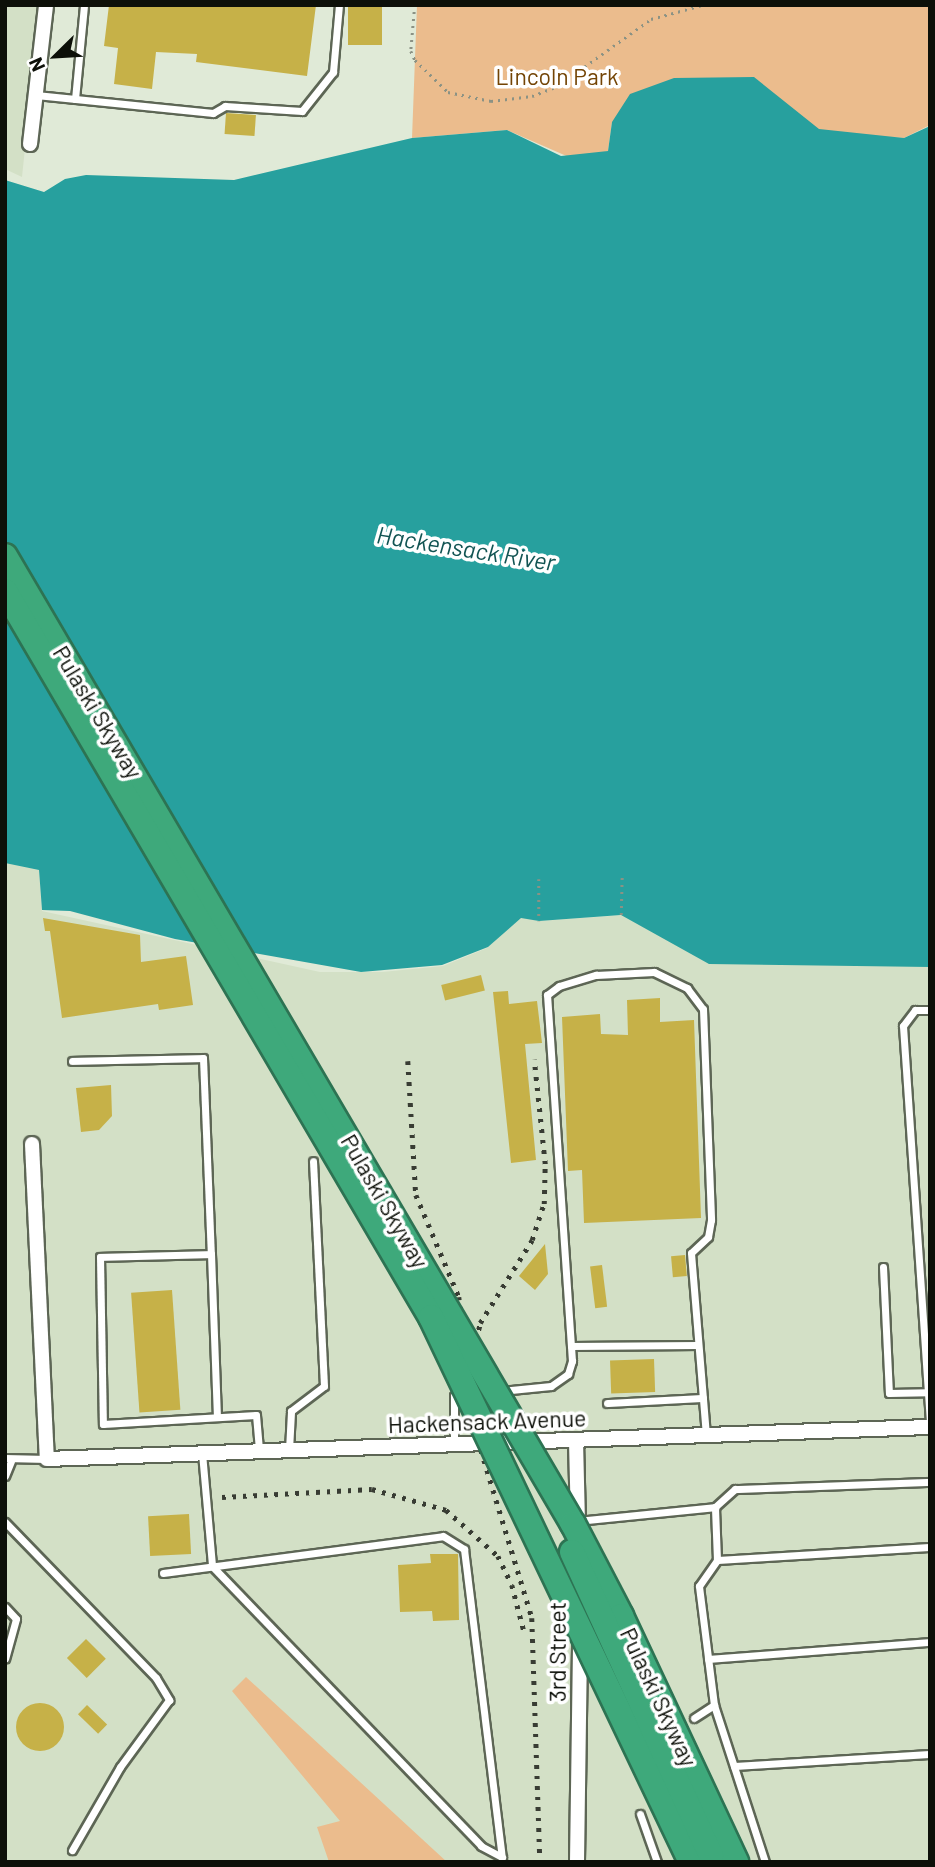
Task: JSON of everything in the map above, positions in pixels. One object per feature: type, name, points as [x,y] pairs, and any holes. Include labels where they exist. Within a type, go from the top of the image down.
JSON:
[{"type":"highway","name":"Pulaski Skyway","points":[[5,556],[492,1384],[596,1567],[736,1862]]},
{"type":"highway","name":"Pulaski Skyway","points":[[5,591],[425,1306],[701,1859]]},
{"type":"highway","points":[[492,1384],[608,1636],[701,1859]]},
{"type":"highway","points":[[481,1420],[531,1494],[608,1636]]},
{"type":"street","points":[[30,144],[46,5]]},
{"type":"street","points":[[32,1144],[47,1459]]},
{"type":"street","name":"Hackensack Avenue","points":[[47,1459],[930,1426]]},
{"type":"street","name":"3rd Street","points":[[576,1441],[577,1862]]},
{"type":"lane","points":[[75,99],[84,5]]},
{"type":"lane","points":[[35,95],[213,113],[225,106],[302,111],[333,72],[339,5]]},
{"type":"lane","points":[[454,1445],[454,1396],[551,1386],[568,1374],[570,1346],[547,995],[559,986],[596,975],[654,972],[687,988],[703,1009],[711,1220],[708,1237],[691,1254],[706,1436]]},
{"type":"lane","points":[[930,1010],[915,1010],[903,1026],[930,1426]]},
{"type":"lane","points":[[72,1061],[203,1058],[217,1417]]},
{"type":"lane","points":[[289,1450],[290,1411],[324,1386],[313,1161]]},
{"type":"lane","points":[[211,1254],[100,1257],[103,1424],[256,1415],[259,1451]]},
{"type":"lane","points":[[883,1267],[889,1393],[928,1392]]},
{"type":"lane","points":[[570,1346],[698,1345]]},
{"type":"lane","points":[[607,1403],[703,1398]]},
{"type":"lane","points":[[163,1573],[212,1566],[443,1536],[464,1549],[502,1857],[481,1846],[212,1566],[202,1453]]},
{"type":"lane","points":[[5,1476],[8,1460],[47,1459]]},
{"type":"lane","points":[[578,1521],[715,1507],[735,1489],[930,1482]]},
{"type":"lane","points":[[715,1507],[717,1560],[699,1586],[714,1705],[765,1862]]},
{"type":"lane","points":[[5,1522],[156,1678],[169,1700],[120,1767],[72,1850]]},
{"type":"lane","points":[[717,1560],[930,1546]]},
{"type":"lane","points":[[5,1607],[16,1619],[5,1659]]},
{"type":"lane","points":[[708,1659],[930,1642]]},
{"type":"lane","points":[[694,1718],[714,1705]]},
{"type":"lane","points":[[734,1766],[930,1754]]},
{"type":"lane","points":[[640,1814],[657,1862]]},
{"type":"path","points":[[415,5],[411,51],[415,60],[449,92],[491,101],[532,96],[556,87],[641,25],[703,5]]},
{"type":"path","points":[[621,915],[622,873]]},
{"type":"path","points":[[539,879],[539,921]]},
{"type":"shaded area","points":[[5,5],[40,5],[22,177],[5,169]]},
{"type":"shaded area","points":[[5,863],[39,870],[42,911],[320,972],[382,972],[443,966],[487,948],[521,917],[539,921],[624,915],[706,962],[930,966],[930,1862],[5,1862]]},
{"type":"green space","name":"Lincoln Park","points":[[417,5],[930,5],[930,125],[904,138],[612,122],[608,151],[578,161],[507,130],[412,138]]},
{"type":"green space","points":[[246,1677],[447,1862],[329,1862],[317,1827],[340,1821],[232,1691]]},
{"type":"water","name":"Hackensack River","points":[[754,77],[819,129],[904,138],[930,126],[930,967],[709,964],[621,915],[539,921],[521,918],[488,947],[442,965],[361,972],[175,939],[70,911],[42,910],[39,870],[5,863],[5,180],[44,192],[65,179],[86,175],[234,180],[412,138],[507,130],[561,156],[608,151],[612,122],[630,94],[674,78]]},
{"type":"building","points":[[109,5],[316,5],[307,76],[196,62],[197,54],[156,52],[152,89],[114,84],[118,48],[104,46]]},
{"type":"building","points":[[348,5],[382,5],[382,45],[348,45]]},
{"type":"building","points":[[226,113],[256,115],[254,136],[225,134]]},
{"type":"building","points":[[43,918],[140,935],[141,962],[186,956],[193,1005],[159,1010],[158,1004],[62,1018],[50,931],[45,931]]},
{"type":"building","points":[[481,975],[485,991],[445,1000],[441,985]]},
{"type":"building","points":[[508,991],[509,1004],[537,1001],[542,1043],[525,1044],[536,1160],[511,1163],[493,992]]},
{"type":"building","points":[[660,998],[660,1022],[694,1020],[701,1218],[584,1223],[582,1170],[568,1171],[562,1017],[600,1014],[601,1034],[628,1035],[627,1000]]},
{"type":"building","points":[[111,1085],[112,1116],[99,1130],[81,1132],[76,1088]]},
{"type":"building","points":[[545,1244],[548,1274],[535,1290],[519,1276]]},
{"type":"building","points":[[685,1255],[687,1276],[673,1277],[671,1256]]},
{"type":"building","points":[[602,1265],[607,1307],[595,1308],[590,1266]]},
{"type":"building","points":[[172,1290],[180,1410],[139,1413],[131,1293]]},
{"type":"building","points":[[654,1359],[655,1392],[611,1394],[610,1361]]},
{"type":"building","points":[[189,1514],[191,1554],[150,1556],[148,1516]]},
{"type":"building","points":[[430,1554],[458,1554],[459,1620],[433,1621],[432,1611],[400,1612],[398,1565],[431,1563]]},
{"type":"building","points":[[86,1639],[106,1659],[87,1678],[67,1658]]},
{"type":"building","points":[[40,1703],[57,1710],[64,1727],[57,1744],[40,1751],[23,1744],[16,1727],[23,1710]]},
{"type":"building","points":[[87,1705],[107,1724],[98,1734],[78,1714]]},
{"type":"railway","points":[[473,1350],[480,1323],[532,1240],[544,1204],[545,1164],[534,1060]]},
{"type":"railway","points":[[408,1061],[416,1195],[459,1297],[478,1440],[532,1618],[540,1862]]},
{"type":"railway","points":[[222,1497],[372,1489],[446,1510],[498,1556],[512,1585],[525,1635]]}]
